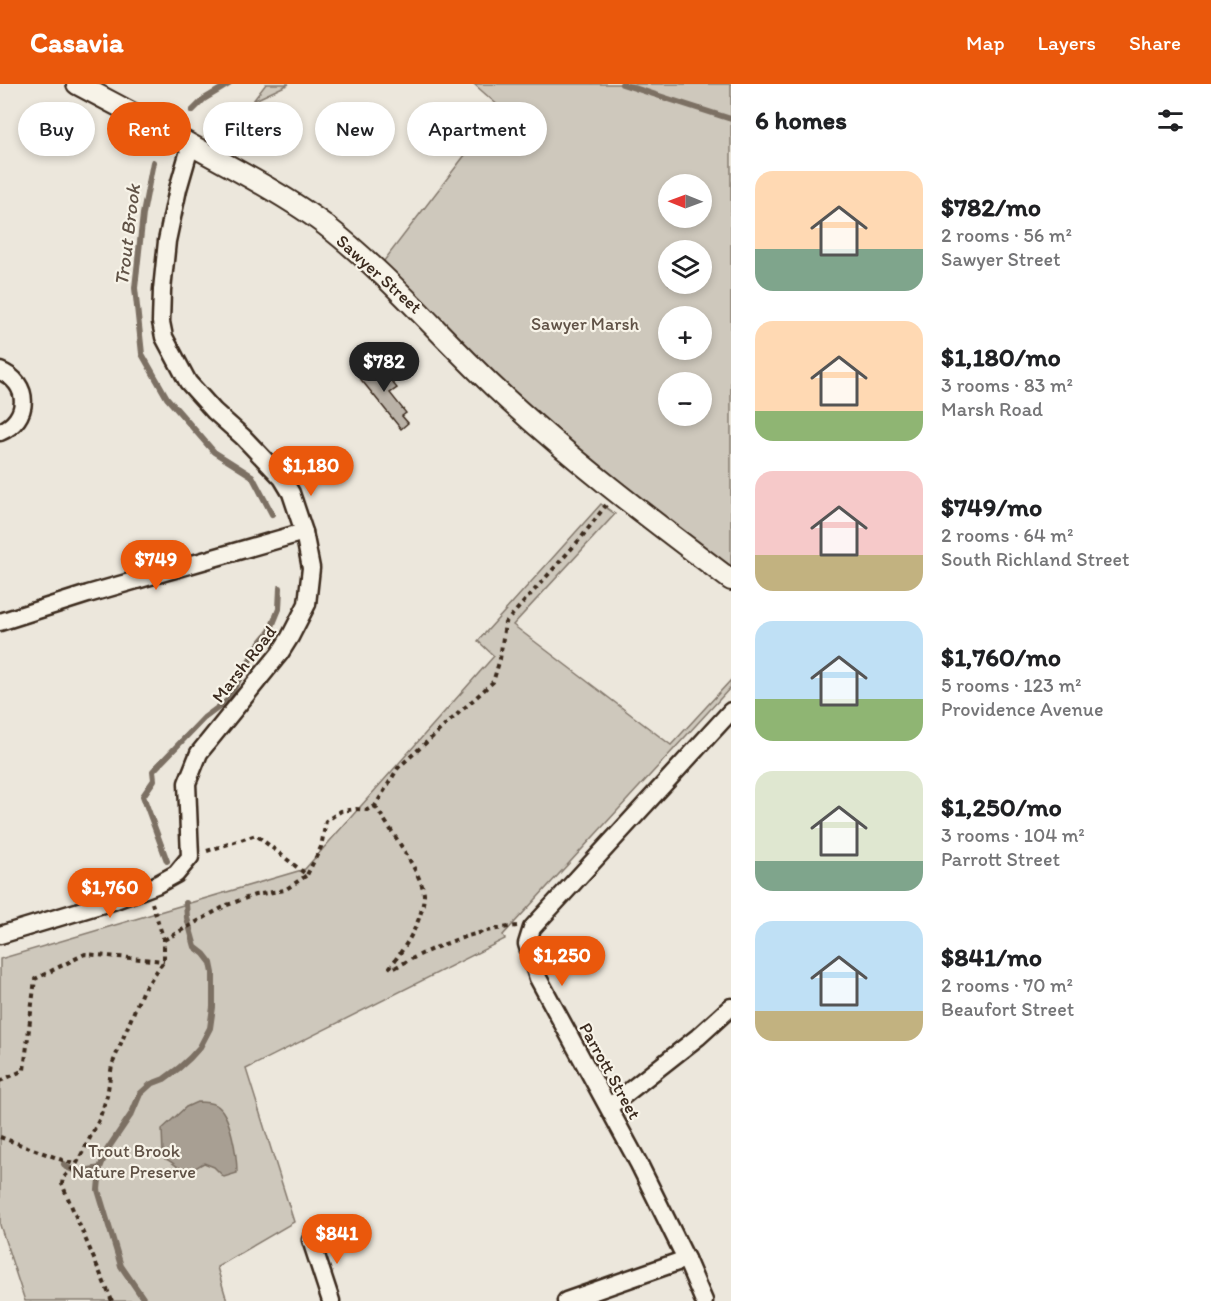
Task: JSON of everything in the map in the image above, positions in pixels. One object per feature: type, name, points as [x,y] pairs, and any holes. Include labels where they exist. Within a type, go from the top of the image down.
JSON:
[{"type":"street","name":"Sawyer Street","points":[[77,84],[111,102]]},
{"type":"street","name":"Sawyer Street","points":[[191,144],[268,188],[322,223],[355,249],[414,304],[494,387],[551,439],[616,493],[731,580]]},
{"type":"street","name":"Marsh Road","points":[[188,156],[167,241],[162,290],[161,322],[164,337],[188,382],[282,478],[291,493],[304,532],[311,568],[306,604],[291,637],[199,753],[187,783],[190,856]]},
{"type":"street","points":[[0,372],[15,380],[23,398],[21,414],[15,424],[0,432]]},
{"type":"street","points":[[0,622],[196,561],[304,532]]},
{"type":"street","points":[[532,928],[731,711]]},
{"type":"street","points":[[0,935],[148,888],[176,874],[190,856]]},
{"type":"street","name":"Parrott Street","points":[[532,928],[527,944],[538,978],[609,1107],[686,1259],[704,1301]]},
{"type":"street","points":[[609,1107],[698,1037],[731,1007]]},
{"type":"street","points":[[310,1240],[331,1301]]},
{"type":"street","points":[[566,1301],[686,1259]]},
{"type":"path","points":[[164,940],[226,905],[255,895],[285,890],[307,875],[321,847],[326,821],[341,810],[367,810],[375,806],[398,768],[493,682],[500,659],[505,623],[581,538],[616,493]]},
{"type":"path","points":[[375,806],[415,869],[424,894],[418,918],[408,942],[390,967],[393,969],[423,952],[456,939],[515,926],[532,928]]},
{"type":"path","points":[[190,856],[256,834],[307,875]]},
{"type":"path","points":[[112,1301],[78,1219],[63,1190],[63,1178],[76,1165],[99,1120],[107,1096],[112,1065],[142,992],[164,961],[164,940],[148,888]]},
{"type":"path","points":[[0,1081],[24,1070],[35,979],[85,954],[164,961]]},
{"type":"path","points":[[0,1137],[76,1165]]},
{"type":"green space","points":[[266,84],[289,84],[253,101]]},
{"type":"green space","name":"Sawyer Marsh","points":[[474,84],[731,84],[731,580],[616,493],[377,270],[464,156],[547,156],[547,102],[494,102]]},
{"type":"green space","name":"Trout Brook Nature Preserve","points":[[601,504],[615,514],[513,625],[671,745],[731,680],[731,687],[503,935],[505,939],[246,1069],[294,1222],[217,1267],[227,1301],[25,1301],[0,1225],[0,959],[305,869],[494,656],[478,641]]},
{"type":"shaded area","points":[[197,1102],[216,1105],[226,1117],[236,1157],[237,1173],[224,1177],[214,1167],[204,1163],[186,1171],[165,1159],[162,1129],[186,1107]]},
{"type":"building","points":[[376,363],[397,388],[390,393],[406,413],[402,416],[408,423],[401,429],[359,377]]},
{"type":"waterway","name":"Trout Brook","points":[[192,111],[204,99],[229,84]]},
{"type":"waterway","name":"Trout Brook","points":[[622,84],[731,119]]},
{"type":"waterway","name":"Trout Brook","points":[[153,162],[143,214],[135,288],[142,354],[167,398],[214,452],[252,476],[272,514]]},
{"type":"waterway","name":"Trout Brook","points":[[167,861],[143,796],[154,780],[153,771],[204,718],[227,701],[257,647],[270,631],[279,609],[280,588]]},
{"type":"waterway","name":"Trout Brook","points":[[145,1301],[121,1266],[98,1190],[100,1168],[107,1150],[132,1113],[140,1094],[151,1084],[164,1079],[190,1058],[200,1047],[210,1028],[213,1007],[213,973],[211,963],[195,947],[187,918],[186,903]]},
{"type":"waterway","points":[[64,1164],[78,1172],[100,1168]]}]
